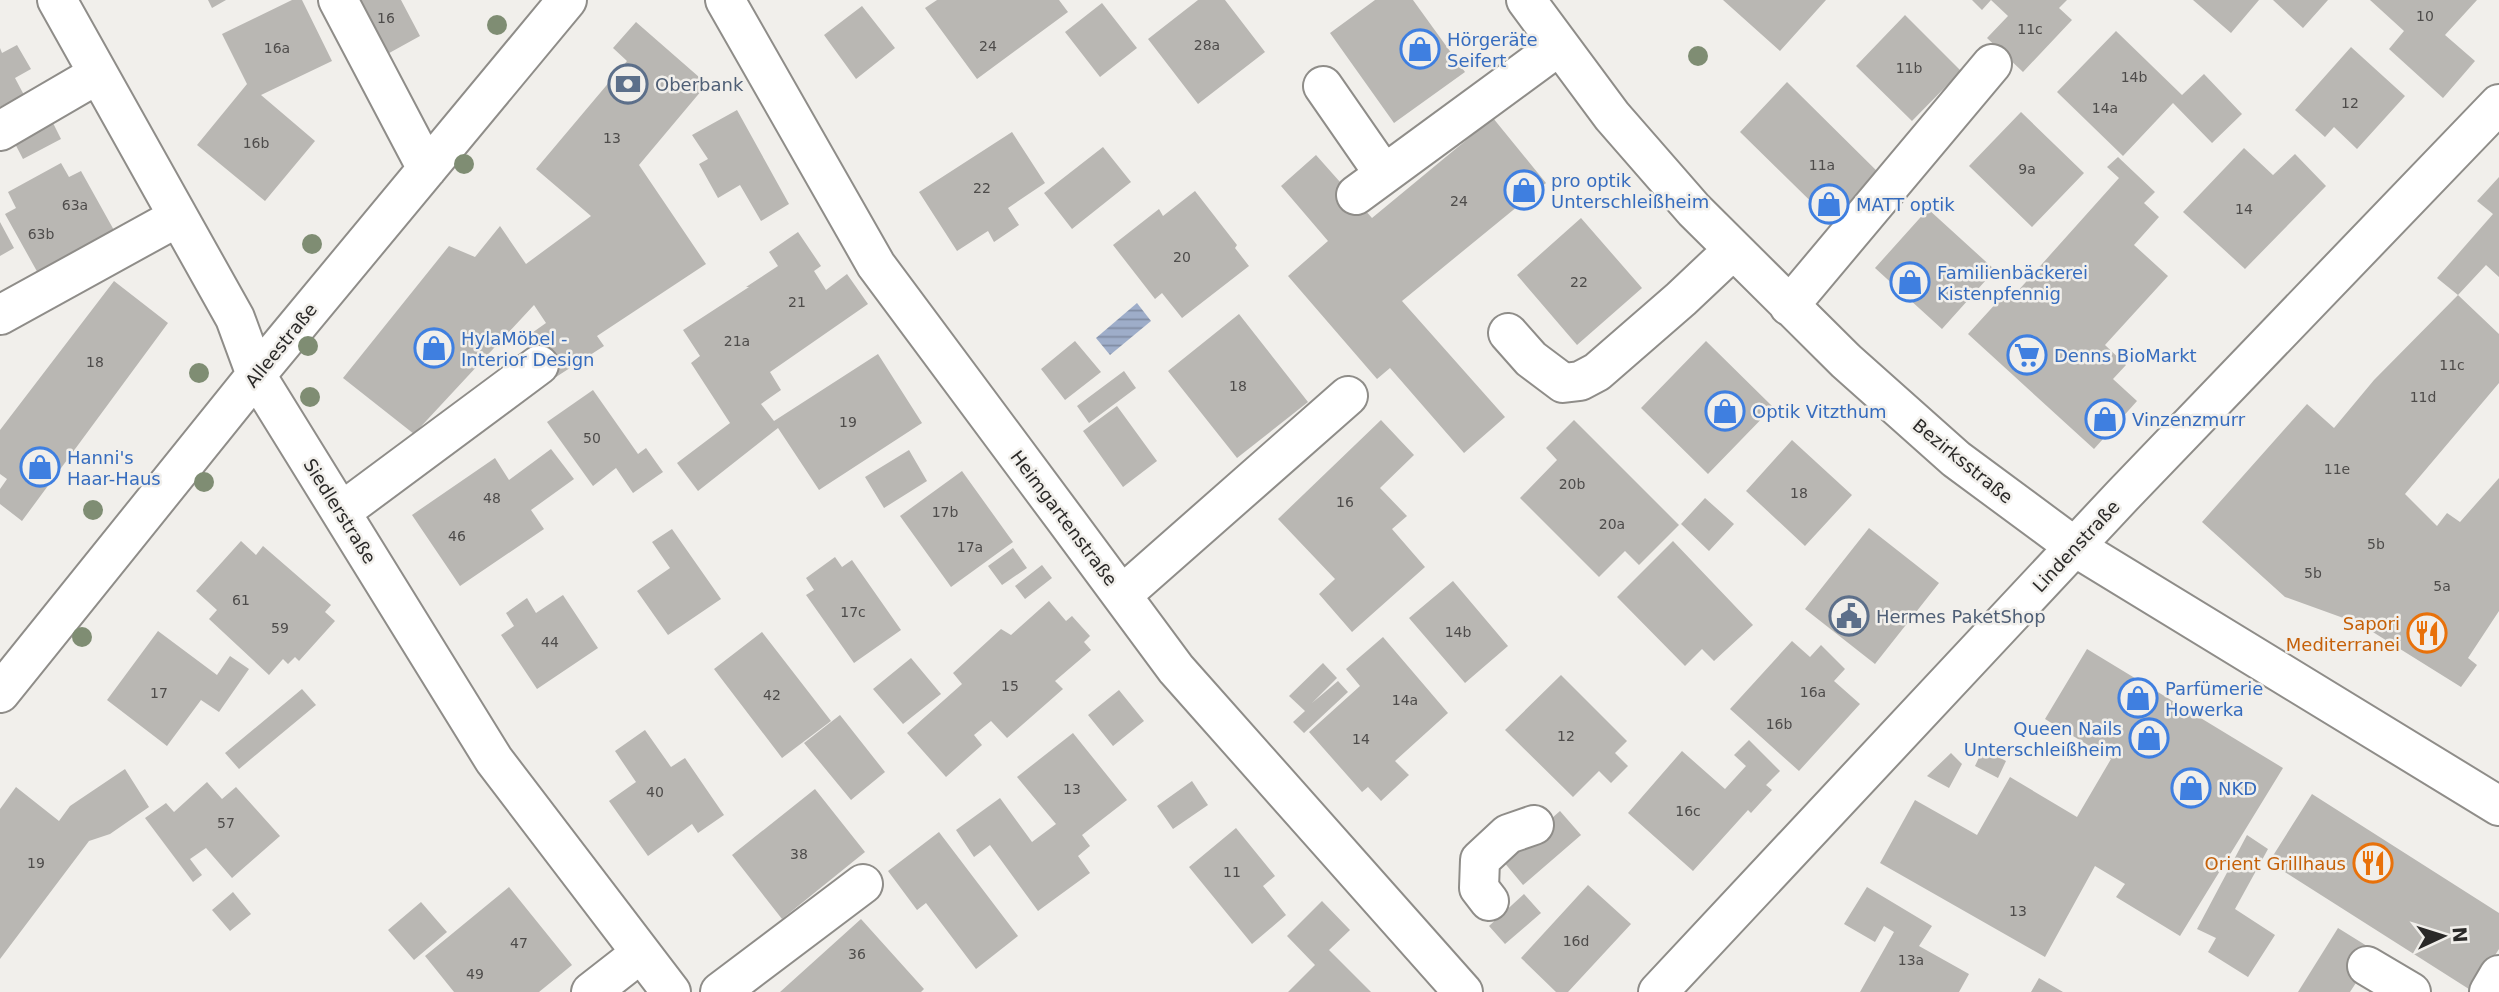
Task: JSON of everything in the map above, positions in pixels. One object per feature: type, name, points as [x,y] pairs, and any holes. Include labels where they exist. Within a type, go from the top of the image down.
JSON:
[{"type":"street","name":"Siedlerstraße","points":[[57,0],[235,318],[256,375],[494,760],[655,970]]},
{"type":"street","points":[[338,0],[427,169]]},
{"type":"street","name":"Alleestraße","points":[[0,693],[256,375],[567,0]]},
{"type":"street","name":"Heimgartenstraße","points":[[725,0],[876,265],[1177,668],[1463,992]]},
{"type":"street","points":[[1323,86],[1370,185],[1547,16]]},
{"type":"street","name":"Bezirksstraße","points":[[1547,16],[1612,116],[1678,192],[1733,250],[1857,371],[1955,459],[2075,547],[2499,806]]},
{"type":"street","points":[[1798,314],[1992,64]]},
{"type":"street","points":[[0,131],[98,74]]},
{"type":"street","name":"Lindenstraße","points":[[1658,992],[2075,547],[2498,108]]},
{"type":"street","points":[[1798,314],[1979,117]]},
{"type":"street","points":[[0,315],[178,217]]},
{"type":"street","points":[[1508,333],[1531,359],[1563,383],[1580,381],[1597,372],[1733,250]]},
{"type":"street","points":[[341,512],[539,365]]},
{"type":"street","points":[[1122,595],[1348,396]]},
{"type":"street","points":[[1489,901],[1479,888],[1480,860],[1508,834],[1534,825]]},
{"type":"street","points":[[720,992],[863,884]]},
{"type":"street","points":[[2367,966],[2411,992]]},
{"type":"street","points":[[591,992],[655,970]]},
{"type":"street","points":[[620,992],[655,970]]},
{"type":"street","points":[[2489,992],[2499,975]]},
{"type":"water","points":[[1137,303],[1151,321],[1110,355],[1096,338]]},
{"type":"building","points":[[208,0],[226,0],[212,8]]},
{"type":"building","points":[[292,0],[302,0],[332,61],[261,95],[315,141],[265,201],[197,145],[247,84],[222,34]]},
{"type":"building","points":[[352,0],[401,0],[420,36],[382,57]]},
{"type":"building","points":[[937,0],[1059,0],[1068,12],[977,79],[925,8]]},
{"type":"building","points":[[1198,0],[1225,0],[1265,52],[1198,104],[1148,39]]},
{"type":"building","points":[[1375,0],[1413,0],[1465,72],[1394,123],[1330,33]]},
{"type":"building","points":[[1723,0],[1826,0],[1780,51]]},
{"type":"building","points":[[1972,0],[1991,0],[1982,10]]},
{"type":"building","points":[[1991,0],[2067,0],[2059,8],[2072,20],[2023,72],[1987,38],[2008,16]]},
{"type":"building","points":[[2193,0],[2259,0],[2231,33]]},
{"type":"building","points":[[2273,0],[2328,0],[2303,28]]},
{"type":"building","points":[[2370,0],[2477,0],[2445,35],[2475,61],[2443,98],[2389,49],[2404,31]]},
{"type":"building","points":[[1102,3],[1137,48],[1100,77],[1065,32]]},
{"type":"building","points":[[862,6],[895,48],[856,79],[824,35]]},
{"type":"building","points":[[1905,15],[1961,71],[1912,121],[1856,66]]},
{"type":"building","points":[[636,22],[707,84],[639,165],[706,264],[597,336],[604,346],[556,377],[529,335],[546,323],[534,305],[414,434],[343,378],[449,246],[475,257],[500,226],[526,264],[591,216],[536,169],[627,61],[613,48]]},
{"type":"building","points":[[2116,31],[2182,95],[2204,74],[2242,114],[2212,143],[2173,103],[2123,156],[2057,92]]},
{"type":"building","points":[[17,45],[31,69],[15,78],[24,95],[0,107],[0,48],[2,53]]},
{"type":"building","points":[[2351,47],[2405,96],[2357,149],[2334,127],[2325,137],[2295,110]]},
{"type":"building","points":[[1787,82],[1887,181],[1840,230],[1740,132]]},
{"type":"building","points":[[737,110],[789,204],[761,221],[740,185],[718,198],[699,164],[708,159],[692,135]]},
{"type":"building","points":[[2021,112],[2084,173],[2032,227],[1969,166]]},
{"type":"building","points":[[50,117],[61,139],[23,159],[12,138]]},
{"type":"building","points":[[1493,118],[1546,183],[1402,301],[1505,417],[1464,453],[1390,368],[1377,379],[1288,276],[1328,241],[1281,186],[1316,155],[1372,218]]},
{"type":"building","points":[[1012,132],[1045,183],[1008,208],[1019,225],[994,242],[988,231],[957,251],[919,192]]},
{"type":"building","points":[[1103,147],[1131,182],[1072,229],[1044,193]]},
{"type":"building","points":[[2244,148],[2273,175],[2295,154],[2326,186],[2245,269],[2183,212]]},
{"type":"building","points":[[2118,157],[2155,192],[2144,203],[2159,217],[2134,245],[2168,276],[2105,345],[2126,365],[2113,379],[2137,401],[2094,449],[1968,334],[2010,288],[2016,293],[2119,178],[2107,167]]},
{"type":"building","points":[[61,163],[69,177],[81,171],[115,232],[39,275],[5,214],[16,208],[8,192]]},
{"type":"building","points":[[2499,177],[2499,277],[2486,265],[2458,295],[2437,278],[2493,214],[2477,201]]},
{"type":"building","points":[[1195,191],[1237,245],[1235,248],[1249,266],[1182,318],[1162,293],[1155,299],[1113,245],[1159,209],[1163,216]]},
{"type":"building","points":[[1928,209],[1995,270],[1942,329],[1875,268]]},
{"type":"building","points":[[1581,218],[1642,288],[1577,345],[1517,275]]},
{"type":"building","points":[[0,222],[14,248],[0,256]]},
{"type":"building","points":[[798,232],[821,266],[814,271],[826,290],[847,274],[868,304],[770,372],[781,390],[761,404],[774,421],[878,354],[922,423],[819,490],[778,428],[698,491],[677,463],[730,423],[691,363],[700,356],[683,330],[778,266],[769,252]]},
{"type":"building","points":[[114,281],[168,323],[22,521],[0,504],[0,489],[7,479],[0,474],[0,430]]},
{"type":"building","points":[[2458,295],[2499,334],[2499,383],[2405,494],[2437,526],[2447,513],[2460,522],[2499,478],[2499,611],[2468,658],[2477,665],[2461,687],[2360,624],[2285,597],[2202,522],[2307,404],[2334,428],[2374,380]]},
{"type":"building","points":[[1239,314],[1308,402],[1237,458],[1168,371]]},
{"type":"building","points":[[1075,341],[1101,372],[1065,400],[1041,369]]},
{"type":"building","points":[[1706,341],[1773,407],[1708,474],[1641,408]]},
{"type":"building","points":[[1124,371],[1136,388],[1089,423],[1077,406]]},
{"type":"building","points":[[593,390],[638,454],[646,448],[663,472],[633,493],[616,468],[593,486],[547,422]]},
{"type":"building","points":[[1117,406],[1157,461],[1123,487],[1083,431]]},
{"type":"building","points":[[1381,420],[1414,455],[1380,488],[1407,516],[1392,529],[1425,567],[1352,632],[1319,594],[1335,579],[1278,519]]},
{"type":"building","points":[[1574,420],[1679,525],[1639,565],[1625,551],[1599,577],[1520,498],[1557,460],[1546,448]]},
{"type":"building","points":[[1792,440],[1852,495],[1805,546],[1746,491]]},
{"type":"building","points":[[551,449],[574,479],[531,510],[544,529],[460,586],[412,515],[495,458],[509,480]]},
{"type":"building","points":[[909,450],[927,481],[884,508],[865,477]]},
{"type":"building","points":[[962,471],[1013,542],[951,587],[900,516]]},
{"type":"building","points":[[1705,498],[1734,524],[1709,551],[1681,524]]},
{"type":"building","points":[[1869,528],[1939,583],[1875,664],[1805,609]]},
{"type":"building","points":[[672,529],[721,599],[668,635],[637,591],[670,568],[652,542]]},
{"type":"building","points":[[241,541],[256,555],[263,546],[331,605],[325,612],[335,621],[299,661],[295,657],[288,664],[283,659],[269,675],[209,619],[217,610],[196,591]]},
{"type":"building","points":[[1673,541],[1753,625],[1714,661],[1702,649],[1685,666],[1617,597]]},
{"type":"building","points":[[1013,548],[1027,568],[1002,585],[988,566]]},
{"type":"building","points":[[835,557],[842,567],[852,560],[901,630],[854,663],[806,595],[814,590],[806,578]]},
{"type":"building","points":[[1042,565],[1052,578],[1025,599],[1015,586]]},
{"type":"building","points":[[1453,581],[1508,646],[1465,683],[1409,618]]},
{"type":"building","points":[[563,595],[598,648],[537,689],[501,635],[514,626],[506,613],[527,598],[536,613]]},
{"type":"building","points":[[1049,601],[1066,621],[1072,616],[1090,636],[1084,642],[1091,650],[1055,681],[1063,689],[1007,738],[991,721],[974,735],[982,745],[946,777],[907,733],[962,684],[953,673],[1001,629],[1011,635]]},
{"type":"building","points":[[158,631],[217,675],[230,656],[249,669],[219,712],[201,700],[167,746],[107,700]]},
{"type":"building","points":[[762,632],[831,721],[782,758],[714,669]]},
{"type":"building","points":[[1383,637],[1448,713],[1395,761],[1409,775],[1381,801],[1368,787],[1362,792],[1309,732],[1360,686],[1346,669]]},
{"type":"building","points":[[1792,641],[1810,657],[1821,645],[1845,669],[1834,681],[1860,704],[1799,771],[1730,709]]},
{"type":"building","points":[[2087,649],[2283,768],[2180,936],[2116,897],[2125,884],[2095,866],[2045,957],[1880,863],[1915,800],[1977,835],[2010,777],[2077,817],[2111,759],[2045,719]]},
{"type":"building","points":[[911,658],[941,694],[903,724],[873,689]]},
{"type":"building","points":[[1323,663],[1337,678],[1312,703],[1338,681],[1348,692],[1304,733],[1293,722],[1305,711],[1289,696]]},
{"type":"building","points":[[1561,675],[1627,741],[1615,753],[1628,766],[1611,783],[1599,771],[1573,797],[1505,730]]},
{"type":"building","points":[[302,689],[316,705],[239,769],[225,753]]},
{"type":"building","points":[[1119,690],[1144,721],[1113,746],[1088,715]]},
{"type":"building","points":[[840,715],[885,772],[851,800],[804,743]]},
{"type":"building","points":[[645,730],[671,767],[685,758],[724,815],[698,833],[692,824],[648,856],[609,801],[636,782],[615,751]]},
{"type":"building","points":[[1073,733],[1127,800],[1082,835],[1090,846],[1078,856],[1090,873],[1038,911],[990,845],[974,857],[956,830],[1000,798],[1032,842],[1056,824],[1017,777]]},
{"type":"building","points":[[1749,740],[1780,771],[1766,785],[1772,790],[1751,813],[1748,810],[1693,871],[1628,813],[1682,751],[1725,789],[1746,766],[1734,755]]},
{"type":"building","points":[[1983,749],[2006,761],[1998,778],[1975,766]]},
{"type":"building","points":[[1951,753],[1962,764],[1949,788],[1927,776]]},
{"type":"building","points":[[125,769],[149,807],[110,834],[89,841],[0,959],[0,809],[16,787],[59,821],[70,806]]},
{"type":"building","points":[[1192,781],[1208,805],[1173,829],[1157,806]]},
{"type":"building","points":[[207,782],[222,799],[236,787],[280,836],[232,878],[206,848],[190,859],[202,875],[193,882],[145,818],[166,803],[174,812]]},
{"type":"building","points":[[815,789],[865,852],[782,919],[732,855]]},
{"type":"building","points":[[2312,794],[2499,913],[2499,949],[2472,991],[2269,862]]},
{"type":"building","points":[[1560,811],[1581,835],[1523,885],[1503,861]]},
{"type":"building","points":[[1236,828],[1275,876],[1263,886],[1286,915],[1252,944],[1189,867]]},
{"type":"building","points":[[939,832],[1018,936],[976,969],[926,903],[917,910],[888,871]]},
{"type":"building","points":[[2247,835],[2268,849],[2235,909],[2275,935],[2248,977],[2208,952],[2216,938],[2197,929]]},
{"type":"building","points":[[1588,885],[1631,924],[1568,992],[1556,992],[1521,958]]},
{"type":"building","points":[[509,887],[572,965],[539,992],[454,992],[425,956]]},
{"type":"building","points":[[1867,887],[1932,926],[1919,946],[1969,974],[1959,992],[1860,992],[1894,932],[1884,926],[1875,942],[1844,924]]},
{"type":"building","points":[[233,892],[251,914],[230,931],[212,910]]},
{"type":"building","points":[[1524,894],[1541,913],[1505,944],[1489,926]]},
{"type":"building","points":[[1322,901],[1350,930],[1329,950],[1371,992],[1288,992],[1315,965],[1287,936]]},
{"type":"building","points":[[421,902],[447,932],[414,960],[388,930]]},
{"type":"building","points":[[861,919],[924,989],[921,992],[780,992]]},
{"type":"building","points":[[2338,928],[2375,951],[2367,966],[2350,992],[2298,992]]},
{"type":"building","points":[[2039,978],[2063,992],[2031,992]]},
{"type":"place","name":"Hörgeräte Seifert","points":[[1420,49]]},
{"type":"place","name":"Oberbank","points":[[628,84]]},
{"type":"place","name":"pro optik Unterschleißheim","points":[[1524,190]]},
{"type":"place","name":"MATT optik","points":[[1829,204]]},
{"type":"place","name":"Familienbäckerei Kistenpfennig","points":[[1910,282]]},
{"type":"place","name":"HylaMöbel - Interior Design","points":[[434,348]]},
{"type":"place","name":"Denns BioMarkt","points":[[2027,355]]},
{"type":"place","name":"Optik Vitzthum","points":[[1725,411]]},
{"type":"place","name":"Vinzenzmurr","points":[[2105,419]]},
{"type":"place","name":"Hanni's Haar-Haus","points":[[40,467]]},
{"type":"place","name":"Hermes PaketShop","points":[[1849,616]]},
{"type":"place","name":"Sapori Mediterranei","points":[[2427,633]]},
{"type":"place","name":"Parfümerie Howerka","points":[[2138,698]]},
{"type":"place","name":"Queen Nails Unterschleißheim","points":[[2149,738]]},
{"type":"place","name":"NKD","points":[[2191,788]]},
{"type":"place","name":"Orient Grillhaus","points":[[2373,863]]}]
